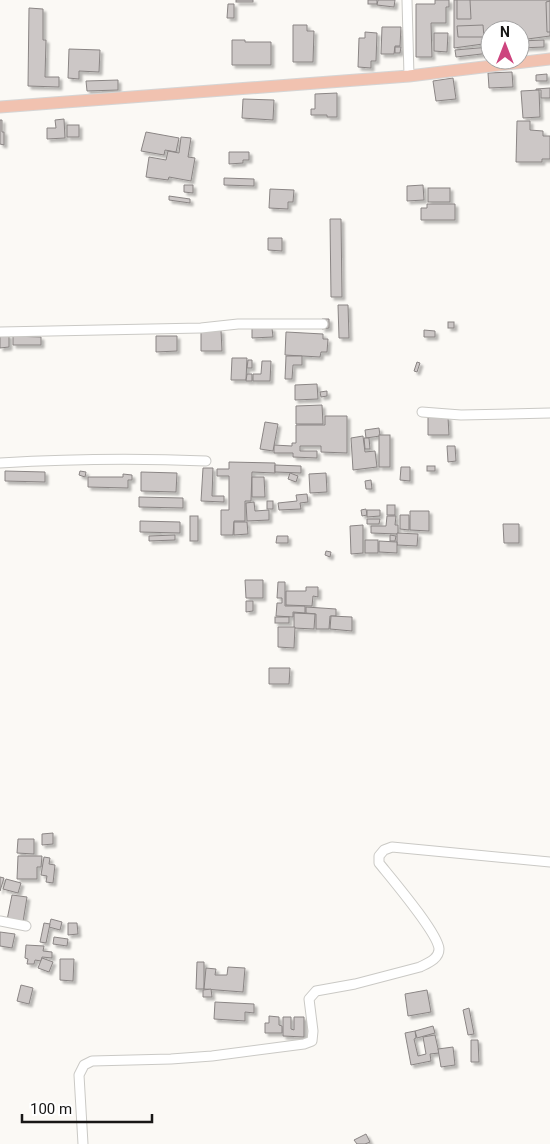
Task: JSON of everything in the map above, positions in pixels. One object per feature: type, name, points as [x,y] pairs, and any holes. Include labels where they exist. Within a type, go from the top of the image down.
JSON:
[{"type":"main road","points":[[0,107],[409,76],[550,60]]},
{"type":"street","points":[[407,0],[409,76]]},
{"type":"street","points":[[0,332],[201,328],[238,324],[323,324]]},
{"type":"street","points":[[422,412],[461,415],[550,413]]},
{"type":"street","points":[[0,463],[137,459],[206,461]]},
{"type":"street","points":[[84,1144],[80,1075],[84,1066],[92,1061],[212,1056],[304,1044],[312,1041],[313,1031],[309,999],[316,991],[355,984],[420,967],[437,956],[439,948],[433,935],[416,909],[379,863],[379,856],[384,850],[392,847],[550,862]]},
{"type":"street","points":[[0,921],[26,926]]},
{"type":"building","points":[[236,0],[253,0],[253,2],[236,2]]},
{"type":"building","points":[[368,0],[377,0],[377,4],[368,4]]},
{"type":"building","points":[[378,0],[395,0],[394,7],[377,5]]},
{"type":"building","points":[[435,0],[449,0],[449,7],[446,7],[446,23],[431,23],[432,57],[416,57],[416,4],[435,4]]},
{"type":"building","points":[[454,0],[550,0],[550,36],[530,39],[530,20],[480,20],[480,44],[454,48]]},
{"type":"building","points":[[457,0],[470,0],[471,19],[457,19]]},
{"type":"building","points":[[550,1],[550,32],[547,32],[546,2]]},
{"type":"building","points":[[228,4],[234,4],[234,18],[227,18]]},
{"type":"building","points":[[29,8],[43,9],[43,40],[46,40],[45,77],[59,77],[59,87],[28,86]]},
{"type":"building","points":[[293,25],[307,25],[307,31],[314,31],[313,62],[293,62]]},
{"type":"building","points":[[480,25],[480,37],[458,37],[457,26]]},
{"type":"building","points":[[382,27],[401,27],[400,46],[395,46],[394,54],[381,54]]},
{"type":"building","points":[[365,32],[377,33],[376,61],[371,61],[371,68],[358,67],[359,38],[365,38]]},
{"type":"building","points":[[434,33],[448,33],[447,52],[434,51]]},
{"type":"building","points":[[232,40],[271,42],[271,65],[232,65]]},
{"type":"building","points":[[544,40],[544,47],[530,48],[530,41]]},
{"type":"building","points":[[395,47],[401,47],[400,53],[395,53]]},
{"type":"building","points":[[480,48],[480,54],[456,57],[455,50]]},
{"type":"building","points":[[69,49],[100,50],[99,72],[79,71],[79,79],[68,78]]},
{"type":"building","points":[[512,72],[513,87],[489,88],[488,73]]},
{"type":"building","points":[[547,74],[547,81],[536,81],[536,75]]},
{"type":"building","points":[[453,78],[456,99],[436,101],[433,81]]},
{"type":"building","points":[[118,80],[118,90],[87,91],[86,81]]},
{"type":"building","points":[[550,88],[550,98],[541,98],[541,90],[536,90],[536,89]]},
{"type":"building","points":[[539,90],[540,117],[523,118],[521,91]]},
{"type":"building","points":[[337,93],[337,117],[311,115],[311,109],[315,109],[315,94]]},
{"type":"building","points":[[243,99],[274,100],[273,120],[242,118]]},
{"type":"building","points":[[64,119],[65,138],[47,139],[47,128],[56,128],[55,120]]},
{"type":"building","points":[[0,120],[2,120],[2,132],[4,132],[4,145],[0,144]]},
{"type":"building","points":[[517,121],[530,121],[530,130],[543,131],[543,136],[550,136],[550,159],[542,159],[542,162],[516,162]]},
{"type":"building","points":[[67,125],[79,125],[79,137],[67,137]]},
{"type":"building","points":[[146,132],[179,138],[176,152],[165,150],[164,155],[141,151]]},
{"type":"building","points":[[181,137],[191,138],[188,157],[195,158],[191,181],[169,177],[168,180],[146,177],[149,157],[166,160],[168,151],[179,153]]},
{"type":"building","points":[[229,152],[249,152],[249,160],[243,160],[243,163],[229,164]]},
{"type":"building","points":[[224,178],[254,179],[254,186],[224,185]]},
{"type":"building","points":[[184,185],[193,185],[193,193],[184,192]]},
{"type":"building","points":[[423,185],[424,200],[407,201],[407,186]]},
{"type":"building","points":[[428,188],[450,188],[450,202],[428,202]]},
{"type":"building","points":[[270,189],[294,190],[293,202],[288,202],[288,209],[269,208]]},
{"type":"building","points":[[169,196],[190,199],[190,203],[169,200]]},
{"type":"building","points":[[427,204],[455,204],[455,220],[421,220],[421,208],[427,208]]},
{"type":"building","points":[[330,219],[341,219],[342,297],[331,297]]},
{"type":"building","points":[[268,238],[282,238],[282,251],[268,250]]},
{"type":"building","points":[[338,305],[348,305],[349,338],[339,338]]},
{"type":"building","points":[[322,319],[329,319],[329,328],[322,329]]},
{"type":"building","points":[[448,322],[454,322],[454,328],[448,328]]},
{"type":"building","points":[[252,328],[272,328],[273,337],[252,338]]},
{"type":"building","points":[[221,330],[222,351],[201,351],[201,331]]},
{"type":"building","points":[[424,330],[435,331],[435,337],[424,337]]},
{"type":"building","points":[[286,332],[323,334],[323,339],[328,339],[327,352],[321,352],[320,357],[285,355]]},
{"type":"building","points":[[0,335],[9,335],[9,347],[0,348]]},
{"type":"building","points":[[13,336],[41,337],[41,345],[13,345]]},
{"type":"building","points":[[156,336],[177,336],[177,351],[156,352]]},
{"type":"building","points":[[286,356],[302,356],[302,365],[293,365],[292,379],[285,379]]},
{"type":"building","points":[[232,358],[247,358],[246,380],[231,380]]},
{"type":"building","points":[[248,360],[252,360],[252,368],[247,368]]},
{"type":"building","points":[[262,361],[271,361],[270,381],[253,381],[253,374],[261,374]]},
{"type":"building","points":[[417,362],[420,363],[417,372],[414,371]]},
{"type":"building","points":[[247,374],[252,374],[252,381],[246,381]]},
{"type":"building","points":[[317,384],[318,399],[295,400],[295,385]]},
{"type":"building","points":[[327,391],[327,396],[321,397],[320,392]]},
{"type":"building","points":[[322,405],[323,424],[296,424],[296,406]]},
{"type":"building","points":[[325,416],[347,416],[347,453],[321,452],[321,446],[300,446],[300,451],[317,451],[317,458],[293,457],[293,453],[274,453],[274,445],[292,446],[292,443],[296,443],[296,425],[325,425]]},
{"type":"building","points":[[428,417],[448,417],[449,435],[428,435]]},
{"type":"building","points":[[265,422],[278,424],[273,451],[260,449]]},
{"type":"building","points":[[379,428],[380,436],[366,438],[365,430]]},
{"type":"building","points":[[379,435],[390,435],[390,467],[379,467]]},
{"type":"building","points":[[363,436],[365,452],[375,451],[377,467],[353,470],[351,438]]},
{"type":"building","points":[[364,438],[369,438],[370,449],[365,449]]},
{"type":"building","points":[[447,446],[455,446],[456,461],[448,462]]},
{"type":"building","points":[[229,462],[275,463],[275,473],[252,472],[251,501],[245,501],[245,521],[234,521],[233,535],[221,535],[221,510],[229,510],[229,476],[217,476],[217,469],[229,469]]},
{"type":"building","points":[[275,465],[301,466],[301,473],[275,472]]},
{"type":"building","points":[[427,466],[435,466],[435,471],[427,471]]},
{"type":"building","points":[[401,467],[410,467],[410,481],[400,480]]},
{"type":"building","points":[[203,468],[213,468],[212,496],[224,496],[224,502],[201,501]]},
{"type":"building","points":[[5,471],[45,472],[45,482],[5,481]]},
{"type":"building","points":[[80,471],[86,472],[85,477],[79,475]]},
{"type":"building","points":[[141,472],[177,473],[176,492],[141,491]]},
{"type":"building","points":[[290,473],[298,476],[296,482],[288,479]]},
{"type":"building","points":[[326,473],[327,492],[310,493],[309,474]]},
{"type":"building","points":[[123,474],[132,475],[132,480],[128,480],[128,488],[88,487],[88,477],[123,477]]},
{"type":"building","points":[[252,477],[264,477],[265,497],[252,497]]},
{"type":"building","points":[[371,480],[372,489],[366,489],[365,481]]},
{"type":"building","points":[[307,494],[308,502],[300,503],[301,509],[279,510],[278,503],[297,501],[296,495]]},
{"type":"building","points":[[139,497],[183,498],[183,508],[139,507]]},
{"type":"building","points":[[267,501],[273,501],[273,509],[267,509]]},
{"type":"building","points":[[254,502],[255,511],[269,510],[269,520],[247,521],[246,503]]},
{"type":"building","points":[[387,505],[395,505],[395,515],[387,515]]},
{"type":"building","points":[[366,509],[367,515],[362,516],[361,510]]},
{"type":"building","points":[[367,510],[380,510],[380,516],[367,517]]},
{"type":"building","points":[[410,511],[429,511],[429,531],[410,530]]},
{"type":"building","points":[[400,515],[409,515],[409,530],[400,529]]},
{"type":"building","points":[[190,516],[198,516],[198,541],[190,541]]},
{"type":"building","points":[[387,516],[396,516],[395,525],[398,525],[398,534],[371,533],[371,526],[386,526]]},
{"type":"building","points":[[367,519],[380,519],[379,524],[367,524]]},
{"type":"building","points":[[140,521],[180,522],[180,533],[140,532]]},
{"type":"building","points":[[234,522],[247,522],[248,534],[234,535]]},
{"type":"building","points":[[503,524],[519,524],[519,543],[504,543]]},
{"type":"building","points":[[363,525],[363,553],[351,554],[350,526]]},
{"type":"building","points":[[397,533],[418,534],[417,546],[397,545]]},
{"type":"building","points":[[175,535],[175,540],[149,541],[149,536]]},
{"type":"building","points":[[390,535],[396,536],[395,541],[390,541]]},
{"type":"building","points":[[277,536],[288,536],[288,543],[276,543]]},
{"type":"building","points":[[365,540],[378,540],[378,553],[365,553]]},
{"type":"building","points":[[379,541],[397,542],[397,553],[379,552]]},
{"type":"building","points":[[326,551],[331,552],[330,557],[325,555]]},
{"type":"building","points":[[245,580],[263,580],[263,598],[246,598]]},
{"type":"building","points":[[278,582],[285,582],[285,606],[305,606],[305,613],[293,612],[293,617],[276,616],[277,603],[282,603],[282,598],[277,598]]},
{"type":"building","points":[[306,587],[318,587],[318,597],[313,596],[312,606],[286,605],[286,591],[306,591]]},
{"type":"building","points":[[246,601],[253,601],[253,611],[246,612]]},
{"type":"building","points":[[306,607],[336,609],[336,616],[330,616],[329,629],[316,629],[316,614],[306,613]]},
{"type":"building","points":[[294,613],[315,614],[314,629],[294,628]]},
{"type":"building","points":[[331,616],[352,617],[352,631],[330,629]]},
{"type":"building","points":[[275,617],[289,617],[289,623],[275,623]]},
{"type":"building","points":[[278,627],[295,627],[294,648],[278,647]]},
{"type":"building","points":[[269,668],[290,668],[289,684],[269,684]]},
{"type":"building","points":[[53,833],[53,844],[42,845],[42,834]]},
{"type":"building","points":[[18,839],[34,839],[34,854],[17,853]]},
{"type":"building","points":[[18,856],[42,856],[41,867],[37,867],[37,879],[17,879]]},
{"type":"building","points":[[44,857],[50,858],[49,864],[55,865],[53,883],[46,882],[47,876],[41,875]]},
{"type":"building","points":[[0,877],[4,878],[0,891]]},
{"type":"building","points":[[6,879],[21,883],[18,893],[3,889]]},
{"type":"building","points":[[12,895],[27,897],[23,922],[7,920]]},
{"type":"building","points":[[51,919],[62,922],[60,930],[49,927]]},
{"type":"building","points":[[44,923],[50,924],[46,943],[40,942]]},
{"type":"building","points":[[68,923],[77,923],[78,934],[68,935]]},
{"type":"building","points":[[0,932],[15,934],[12,948],[0,946]]},
{"type":"building","points":[[54,937],[68,939],[67,946],[53,944]]},
{"type":"building","points":[[26,945],[44,946],[43,951],[52,952],[52,958],[42,957],[41,961],[35,960],[34,964],[27,964],[28,959],[25,958]]},
{"type":"building","points":[[42,958],[53,962],[49,972],[38,968]]},
{"type":"building","points":[[60,959],[74,959],[73,981],[60,980]]},
{"type":"building","points":[[197,962],[204,962],[204,989],[196,989]]},
{"type":"building","points":[[228,967],[245,968],[243,992],[204,989],[206,968],[216,969],[215,975],[227,975]]},
{"type":"building","points":[[21,985],[33,988],[29,1004],[17,1001]]},
{"type":"building","points":[[211,989],[212,997],[203,997],[203,990]]},
{"type":"building","points":[[427,990],[431,1012],[408,1016],[405,994]]},
{"type":"building","points":[[215,1002],[254,1004],[254,1013],[245,1012],[245,1021],[214,1019]]},
{"type":"building","points":[[469,1008],[474,1034],[468,1035],[463,1010]]},
{"type":"building","points":[[269,1016],[279,1017],[282,1033],[265,1033],[265,1023],[269,1023]]},
{"type":"building","points":[[283,1017],[291,1017],[291,1029],[294,1030],[294,1017],[304,1017],[304,1037],[283,1036]]},
{"type":"building","points":[[433,1026],[435,1033],[417,1038],[415,1031]]},
{"type":"building","points":[[415,1031],[416,1038],[414,1039],[418,1056],[426,1054],[423,1037],[435,1035],[439,1053],[430,1054],[431,1061],[411,1065],[405,1033]]},
{"type":"building","points":[[471,1040],[478,1040],[479,1062],[471,1062]]},
{"type":"building","points":[[453,1047],[455,1065],[441,1067],[438,1049]]},
{"type":"building","points":[[366,1134],[370,1142],[357,1144],[354,1140]]}]
